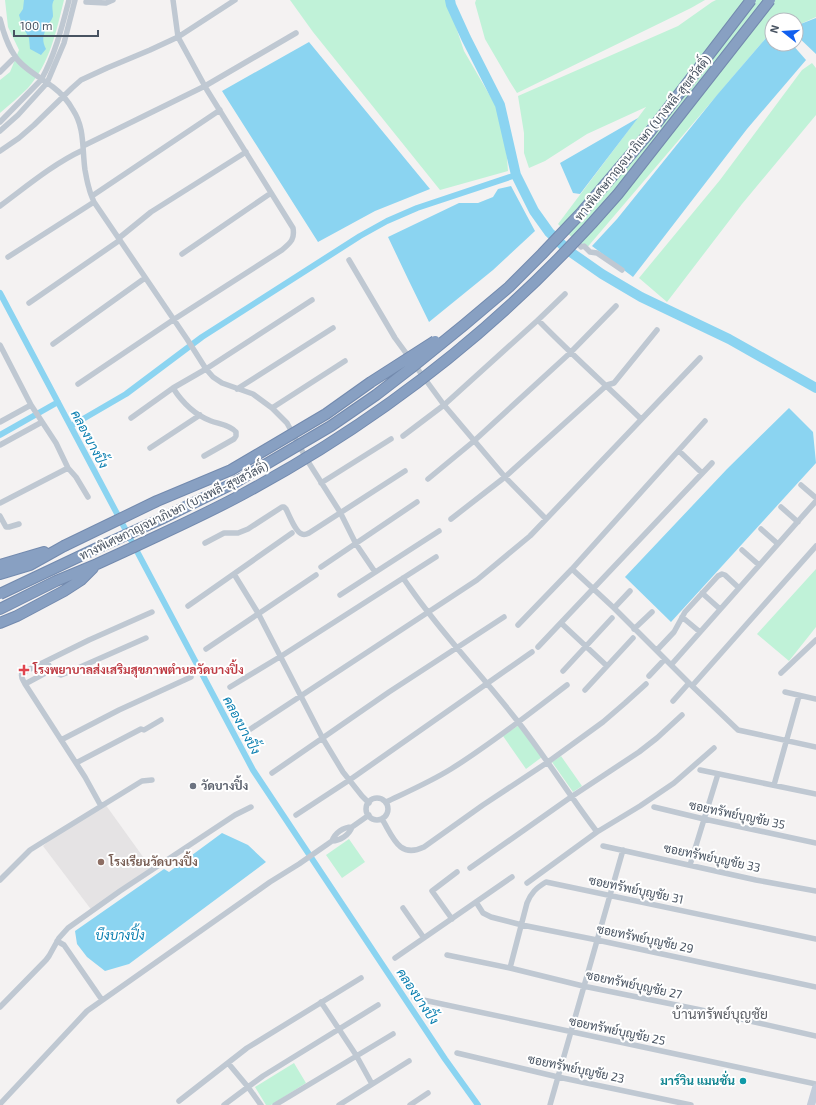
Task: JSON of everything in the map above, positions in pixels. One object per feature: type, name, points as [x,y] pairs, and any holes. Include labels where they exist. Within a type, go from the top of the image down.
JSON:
[{"type":"highway","name":"ทางพิเศษกาญจนาภิเษก (บางพลี-สุขสวัสดิ์)","points":[[0,594],[161,519],[234,483],[331,426],[376,395],[509,287],[582,213],[649,133],[751,0]]},
{"type":"highway","name":"ทางพิเศษกาญจนาภิเษก (บางพลี-สุขสวัสดิ์)","points":[[0,609],[56,581],[97,564],[242,495],[337,439],[421,381],[475,337],[519,298],[592,225],[770,0]]},
{"type":"highway","points":[[0,574],[30,565],[64,546],[157,501],[231,470],[326,414],[371,382],[450,332],[464,325]]},
{"type":"highway","points":[[0,565],[64,546]]},
{"type":"highway","points":[[0,623],[17,616],[64,591],[80,580],[97,564]]},
{"type":"street","points":[[0,122],[41,80],[56,48],[69,0]]},
{"type":"street","points":[[0,131],[18,115],[47,84],[64,43],[76,0]]},
{"type":"street","points":[[86,2],[106,3],[113,0]]},
{"type":"street","points":[[78,384],[173,320],[282,250],[293,240],[293,228],[205,86],[178,37],[173,0]]},
{"type":"street","points":[[0,151],[20,138],[81,80],[178,37],[235,0]]},
{"type":"street","points":[[0,19],[3,32],[15,57],[41,80],[53,87],[74,110],[79,121],[82,135],[88,187],[94,202],[206,369],[213,377],[222,383],[254,394],[272,408],[287,423],[307,460],[340,512],[356,544],[375,572]]},
{"type":"street","points":[[0,206],[46,172],[76,154],[83,148],[205,86],[296,34]]},
{"type":"street","points":[[0,72],[15,57]]},
{"type":"street","points":[[92,196],[220,110]]},
{"type":"street","points":[[29,303],[119,239],[151,212],[246,152]]},
{"type":"street","points":[[182,254],[272,193]]},
{"type":"street","points":[[8,257],[94,202]]},
{"type":"street","points":[[576,241],[581,247],[584,246],[590,252],[597,253],[622,270]]},
{"type":"street","points":[[349,260],[395,338],[444,405],[505,477],[546,519]]},
{"type":"street","points":[[53,344],[145,278]]},
{"type":"street","points":[[403,436],[444,405],[565,294]]},
{"type":"street","points":[[131,418],[173,388],[206,369],[312,300]]},
{"type":"street","points":[[428,479],[474,441],[570,353],[616,306]]},
{"type":"street","points":[[538,320],[570,353],[607,385],[641,419]]},
{"type":"street","points":[[237,388],[333,328]]},
{"type":"street","points":[[451,519],[505,477],[607,385],[614,383],[657,330]]},
{"type":"street","points":[[0,345],[32,407],[56,443],[68,468],[76,477],[88,497]]},
{"type":"street","points":[[249,730],[300,695],[477,580],[530,536],[700,358]]},
{"type":"street","points":[[272,408],[344,360]]},
{"type":"street","points":[[173,388],[185,403],[200,415],[209,420],[233,428],[236,432],[234,439],[204,456]]},
{"type":"street","points":[[0,422],[32,407]]},
{"type":"street","points":[[150,448],[200,415]]},
{"type":"street","points":[[0,445],[41,421]]},
{"type":"street","points":[[518,625],[706,421]]},
{"type":"street","points":[[321,482],[391,439]]},
{"type":"street","points":[[679,451],[702,473]]},
{"type":"street","points":[[538,647],[712,463]]},
{"type":"street","points":[[0,503],[68,468]]},
{"type":"street","points":[[205,544],[224,533],[243,532],[282,507],[286,509],[297,530],[304,535],[405,471]]},
{"type":"street","points":[[801,485],[816,498]]},
{"type":"street","points":[[321,567],[417,502]]},
{"type":"street","points":[[671,665],[816,502]]},
{"type":"street","points":[[781,507],[798,522]]},
{"type":"street","points":[[0,516],[6,527],[19,524]]},
{"type":"street","points":[[762,528],[778,544]]},
{"type":"street","points":[[340,595],[439,531]]},
{"type":"street","points":[[188,606],[292,533]]},
{"type":"street","points":[[673,701],[691,685],[816,546]]},
{"type":"street","points":[[742,550],[759,565]]},
{"type":"street","points":[[230,687],[436,557]]},
{"type":"street","points":[[572,568],[738,730],[816,747]]},
{"type":"street","points":[[234,574],[258,613],[323,739],[343,772],[369,803]]},
{"type":"street","points":[[206,649],[316,574]]},
{"type":"street","points":[[656,650],[674,632],[682,616],[718,576],[722,574],[739,588]]},
{"type":"street","points":[[403,578],[428,612],[519,722],[597,832]]},
{"type":"street","points":[[614,608],[630,591]]},
{"type":"street","points":[[702,593],[720,609]]},
{"type":"street","points":[[101,806],[85,776],[25,684],[22,678],[22,673],[89,640],[152,612]]},
{"type":"street","points":[[634,629],[652,612]]},
{"type":"street","points":[[682,616],[700,632]]},
{"type":"street","points":[[272,773],[389,692],[504,617]]},
{"type":"street","points":[[563,671],[612,618]]},
{"type":"street","points":[[561,623],[607,666]]},
{"type":"street","points":[[47,661],[51,670],[61,675],[146,638]]},
{"type":"street","points":[[584,690],[633,638]]},
{"type":"street","points":[[781,673],[816,640]]},
{"type":"street","points":[[296,815],[349,780],[532,652]]},
{"type":"street","points":[[648,676],[665,659]]},
{"type":"street","points":[[25,684],[51,670]]},
{"type":"street","points":[[61,740],[119,710],[191,677]]},
{"type":"street","points":[[382,819],[398,845],[403,849],[410,851],[417,850],[548,762],[603,722],[646,684]]},
{"type":"street","points":[[386,802],[451,770],[519,722],[567,685]]},
{"type":"street","points":[[785,692],[816,699]]},
{"type":"street","points":[[774,785],[799,696]]},
{"type":"street","points":[[470,868],[571,797],[639,752],[682,716]]},
{"type":"street","points":[[76,763],[141,729],[144,730],[161,720]]},
{"type":"street","points":[[527,883],[597,832],[674,783],[714,748]]},
{"type":"street","points":[[700,770],[816,794]]},
{"type":"street","points":[[690,865],[718,774]]},
{"type":"street","points":[[0,880],[38,844],[142,781],[152,780]]},
{"type":"street","points":[[377,798],[383,800],[386,802],[388,812],[382,819],[374,819],[369,815],[367,809],[369,803],[377,798]]},
{"type":"street","points":[[0,1007],[46,960],[63,932],[68,928],[235,815],[251,807]]},
{"type":"street","name":"ซอยทรัพย์บุญชัย 35","points":[[654,807],[816,843]]},
{"type":"street","points":[[0,1104],[87,1011],[270,882],[332,841],[333,836],[346,827],[352,827],[369,815]]},
{"type":"street","name":"ซอยทรัพย์บุญชัย 33","points":[[603,846],[816,892]]},
{"type":"street","points":[[550,1105],[623,850]]},
{"type":"street","points":[[452,919],[432,891],[457,872]]},
{"type":"street","points":[[395,958],[512,877]]},
{"type":"street","name":"ซอยทรัพย์บุญชัย 31","points":[[510,968],[527,903],[537,887],[546,882],[816,939]]},
{"type":"street","name":"ซอยทรัพย์บุญชัย 29","points":[[476,902],[483,913],[491,917],[522,925],[816,987]]},
{"type":"street","points":[[403,908],[424,938]]},
{"type":"street","points":[[57,941],[64,945],[102,1000]]},
{"type":"street","name":"ซอยทรัพย์บุญชัย 27","points":[[447,955],[816,1036]]},
{"type":"street","points":[[179,1101],[247,1048],[361,978]]},
{"type":"street","name":"ซอยทรัพย์บุญชัย 25","points":[[414,998],[816,1084]]},
{"type":"street","points":[[321,1002],[356,1055],[372,1084]]},
{"type":"street","points":[[224,1105],[248,1087],[378,1005]]},
{"type":"street","points":[[275,1105],[393,1034]]},
{"type":"street","name":"ซอยทรัพย์บุญชัย 23","points":[[457,1053],[558,1077],[691,1105]]},
{"type":"street","points":[[339,1105],[409,1061]]},
{"type":"street","points":[[228,1063],[261,1105]]},
{"type":"street","points":[[811,1105],[816,1088]]},
{"type":"street","points":[[410,1105],[428,1094]]},
{"type":"shaded area","name":"โรงเรียนวัดบางปิ้ง","points":[[105,804],[151,868],[93,912],[43,846],[60,831]]},
{"type":"green space","points":[[5,0],[64,0],[51,47],[42,68],[28,88],[0,113],[0,80],[10,72],[19,50],[8,27]]},
{"type":"green space","points":[[290,0],[447,0],[464,51],[504,120],[508,171],[440,190],[313,32]]},
{"type":"green space","points":[[476,0],[705,0],[517,93],[485,39],[475,3]]},
{"type":"green space","points":[[716,0],[816,0],[816,17],[804,22],[804,12],[764,12],[764,40],[585,250],[558,224],[646,107],[587,134],[545,161],[529,168],[524,153],[524,133],[518,96],[678,26]]},
{"type":"green space","points":[[812,63],[816,68],[816,115],[742,204],[667,302],[639,278],[720,180],[802,70]]},
{"type":"green space","points":[[816,569],[816,627],[789,661],[757,634]]},
{"type":"green space","points":[[519,725],[542,757],[526,769],[503,736]]},
{"type":"green space","points":[[561,756],[582,786],[573,792],[552,762]]},
{"type":"green space","points":[[349,839],[365,862],[342,878],[326,855]]},
{"type":"green space","points":[[294,1063],[306,1083],[271,1105],[266,1105],[255,1087]]},
{"type":"water","points":[[24,0],[54,0],[52,6],[53,17],[43,38],[46,49],[41,55],[30,49],[29,38],[22,25],[19,15],[23,9]]},
{"type":"water","points":[[816,18],[816,54],[804,43],[804,23]]},
{"type":"water","points":[[764,40],[764,52],[799,52],[806,60],[747,129],[633,277],[592,246],[617,219],[717,95]]},
{"type":"water","points":[[309,42],[430,189],[375,211],[318,242],[222,91]]},
{"type":"water","points":[[638,118],[580,194],[573,193],[560,163]]},
{"type":"water","points":[[511,186],[535,231],[493,270],[429,322],[388,237],[459,203],[478,203],[493,197],[498,189]]},
{"type":"water","points":[[789,408],[813,432],[816,463],[671,622],[625,577],[727,469]]},
{"type":"water","name":"บึงบางปิ้ง","points":[[222,833],[248,845],[266,862],[129,964],[105,971],[87,957],[77,944],[75,931],[164,869],[169,872]]},
{"type":"waterway","points":[[450,0],[466,38],[500,105],[516,175],[534,211],[549,232],[569,251],[602,274],[641,297],[729,339],[816,388]]},
{"type":"waterway","points":[[71,426],[126,394],[202,337],[360,236],[387,221],[417,208],[516,175]]},
{"type":"waterway","name":"คลองบางปิ้ง","points":[[0,293],[253,770],[445,1059],[478,1105]]},
{"type":"waterway","points":[[0,435],[58,402]]},
{"type":"place","name":"โรงพยาบาลส่งเสริมสุขภาพตำบลวัดบางปิ้ง","points":[[24,670]]},
{"type":"place","name":"วัดบางปิ้ง","points":[[193,786]]},
{"type":"place","name":"โรงเรียนวัดบางปิ้ง","points":[[101,862]]},
{"type":"place","name":"มาร์วิน แมนชั่น","points":[[743,1081]]},
{"type":"district","name":"บ้านทรัพย์บุญชัย","points":[[720,1014]]}]
